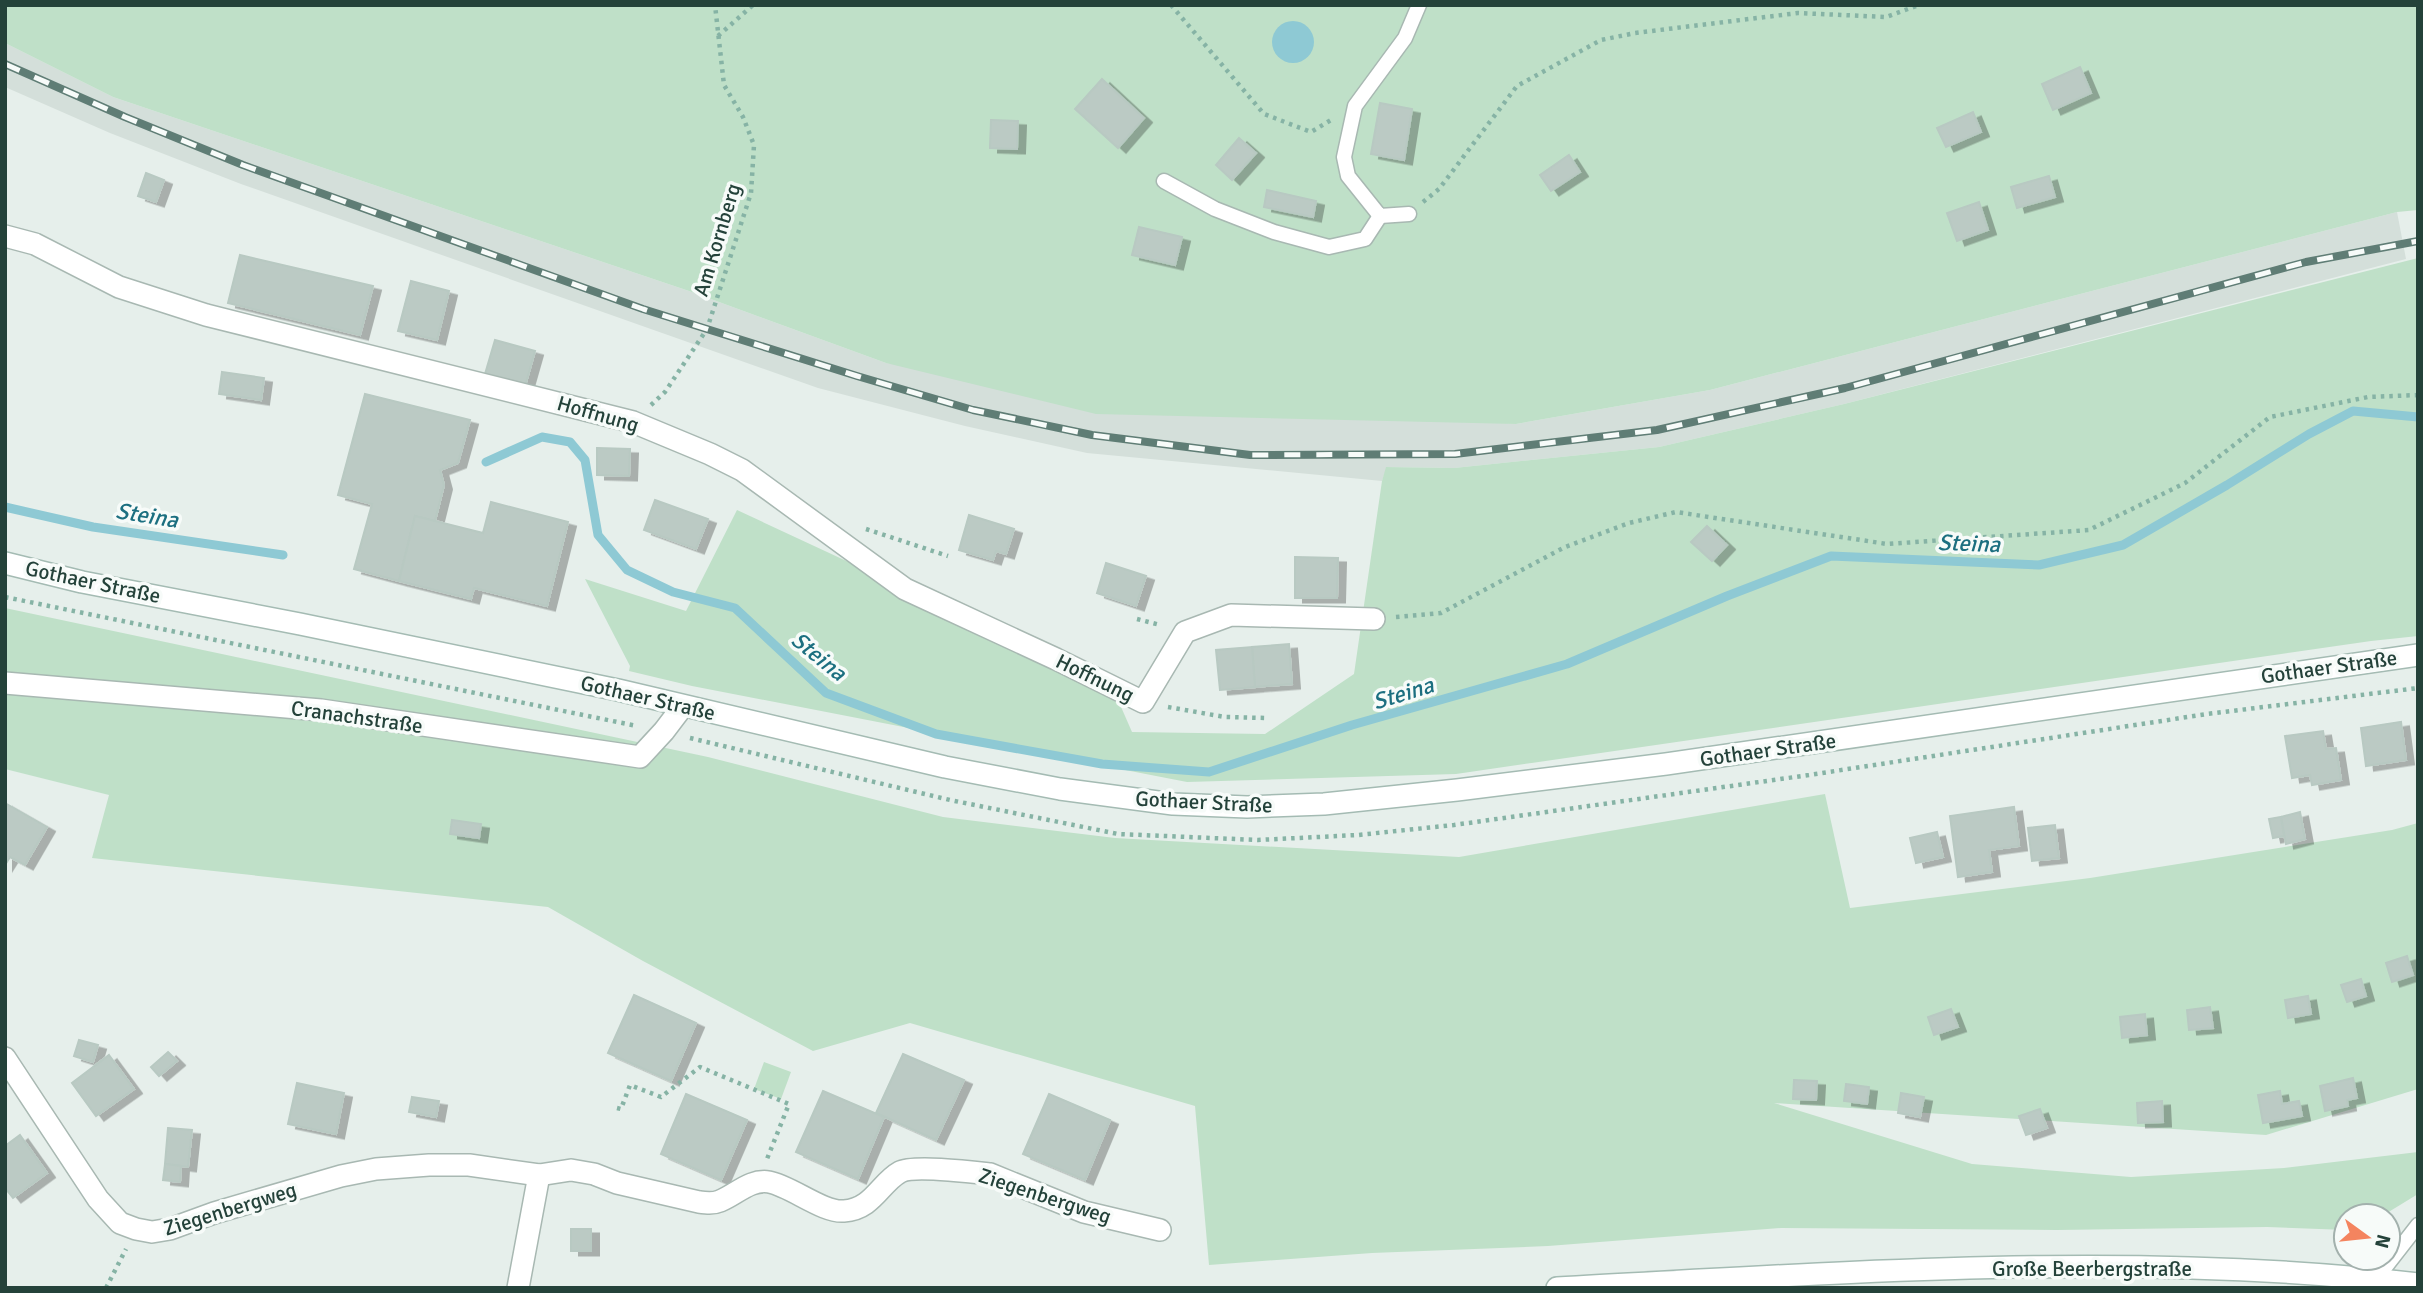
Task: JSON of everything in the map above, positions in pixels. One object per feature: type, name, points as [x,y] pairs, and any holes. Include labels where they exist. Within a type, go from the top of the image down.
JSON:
[{"type":"street","name":"Hoffnung","points":[[5,236],[36,244],[119,287],[206,315],[633,422],[742,470],[905,589],[1143,702],[1185,632],[1231,615],[1374,619]]},
{"type":"street","name":"Gothaer Straße","points":[[5,563],[82,582],[313,626],[618,690],[945,767],[1060,789],[1173,804],[1247,807],[1324,804],[1653,766],[2418,655]]},
{"type":"street","name":"Cranachstraße","points":[[5,683],[321,710],[640,757],[683,706]]},
{"type":"street","name":"Ziegenbergweg","points":[[5,1058],[98,1199],[120,1223],[152,1232],[170,1229],[246,1203],[341,1176],[376,1169],[429,1165],[469,1165],[539,1175],[571,1170],[594,1174],[617,1183],[712,1203],[757,1182],[770,1182],[831,1208],[846,1211],[866,1204],[898,1173],[909,1169],[990,1174],[1084,1212],[1160,1230]]},
{"type":"street","points":[[518,1288],[539,1175]]},
{"type":"street","name":"Große Beerbergstraße","points":[[1557,1288],[1838,1280],[2038,1267],[2171,1268],[2376,1279],[2418,1284]]},
{"type":"lane","points":[[1380,216],[1348,176],[1344,157],[1355,106],[1405,38],[1419,5]]},
{"type":"lane","points":[[1164,181],[1215,209],[1274,232],[1329,247],[1365,239],[1380,216]]},
{"type":"lane","points":[[1380,216],[1409,214]]},
{"type":"lane","points":[[2376,1279],[2418,1225]]},
{"type":"path","name":"Am Kornberg","points":[[633,422],[665,392],[707,328],[751,193],[754,145],[743,117],[724,85],[715,5]]},
{"type":"path","points":[[717,37],[753,5]]},
{"type":"path","points":[[1171,5],[1264,114],[1311,132],[1355,106]]},
{"type":"path","points":[[1409,214],[1439,189],[1517,86],[1601,40],[1636,33],[1798,13],[1886,16],[1919,5]]},
{"type":"path","points":[[1374,619],[1441,613],[1565,547],[1629,523],[1676,512],[1887,544],[2089,530],[2185,483],[2270,417],[2368,397],[2418,395]]},
{"type":"path","points":[[5,597],[664,731],[808,768],[950,800]]},
{"type":"path","name":"Hoffnung","points":[[1143,702],[1225,717],[1267,718]]},
{"type":"path","points":[[617,1108],[621,1110],[631,1085],[661,1097],[700,1067],[789,1104],[757,1182]]},
{"type":"path","points":[[106,1288],[135,1229]]},
{"type":"shaded area","points":[[5,43],[113,97],[689,291],[886,363],[1516,424],[1710,390],[2397,212],[2406,259],[1844,404],[1659,447],[1454,468],[1387,467],[1382,481],[1087,453],[965,426],[818,388],[241,184],[110,133],[5,87]]},
{"type":"green space","points":[[5,5],[2418,5],[2418,210],[2397,212],[1710,390],[1516,424],[1096,414],[886,363],[689,291],[113,97],[5,43]]},
{"type":"green space","points":[[2418,258],[2418,636],[1456,774],[1187,782],[692,686],[629,671],[630,666],[585,579],[686,611],[737,510],[1111,684],[1132,732],[1265,734],[1354,674],[1386,467],[1454,468],[1659,447],[1844,404]]},
{"type":"green space","points":[[5,608],[708,757],[943,817],[1115,838],[1459,857],[1825,794],[1850,908],[2090,878],[2392,830],[2418,823],[2418,1089],[2266,1135],[1774,1103],[1972,1164],[2131,1177],[2284,1168],[2418,1152],[2418,1194],[2402,1204],[2332,1202],[2332,1229],[2267,1227],[2057,1230],[1781,1228],[1548,1246],[1372,1253],[1209,1265],[1195,1106],[910,1023],[813,1051],[548,907],[92,858],[109,795],[5,769]]},
{"type":"green space","points":[[764,1062],[791,1072],[781,1099],[754,1089]]},
{"type":"water","points":[[1293,21],[1308,27],[1314,42],[1308,57],[1293,63],[1278,57],[1272,42],[1278,27]]},
{"type":"building","points":[[2080,67],[2091,93],[2053,110],[2042,84]]},
{"type":"building","points":[[1102,79],[1144,118],[1118,148],[1075,109]]},
{"type":"building","points":[[1380,103],[1412,109],[1404,160],[1371,154]]},
{"type":"building","points":[[1973,112],[1981,132],[1946,147],[1937,128]]},
{"type":"building","points":[[991,120],[1018,121],[1017,149],[990,148]]},
{"type":"building","points":[[1239,138],[1256,153],[1232,180],[1216,165]]},
{"type":"building","points":[[1569,155],[1580,172],[1551,191],[1540,175]]},
{"type":"building","points":[[146,173],[164,180],[156,202],[138,196]]},
{"type":"building","points":[[2049,176],[2055,197],[2017,208],[2011,187]]},
{"type":"building","points":[[1267,190],[1316,201],[1313,217],[1264,207]]},
{"type":"building","points":[[1979,202],[1988,230],[1957,241],[1947,213]]},
{"type":"building","points":[[1139,227],[1182,237],[1175,265],[1132,255]]},
{"type":"building","points":[[240,255],[373,286],[360,335],[228,303]]},
{"type":"building","points":[[411,281],[449,291],[437,340],[398,331]]},
{"type":"building","points":[[495,340],[535,351],[525,386],[485,374]]},
{"type":"building","points":[[222,372],[264,378],[261,400],[219,394]]},
{"type":"building","points":[[365,394],[470,420],[458,463],[440,470],[444,485],[435,521],[415,516],[399,581],[354,569],[372,504],[338,495]]},
{"type":"building","points":[[597,448],[630,449],[629,476],[597,475]]},
{"type":"building","points":[[655,500],[708,519],[696,549],[644,530]]},
{"type":"building","points":[[491,502],[568,522],[547,606],[474,588],[471,599],[399,581],[415,516],[483,533]]},
{"type":"building","points":[[969,515],[1014,529],[1006,554],[996,551],[993,560],[959,550]]},
{"type":"building","points":[[1707,526],[1727,545],[1712,561],[1691,542]]},
{"type":"building","points":[[1295,557],[1338,558],[1337,598],[1295,598]]},
{"type":"building","points":[[1106,563],[1146,576],[1136,606],[1097,593]]},
{"type":"building","points":[[1289,644],[1292,684],[1255,687],[1252,647]]},
{"type":"building","points":[[1252,647],[1255,687],[1220,690],[1216,650]]},
{"type":"building","points":[[2401,722],[2406,760],[2366,766],[2361,728]]},
{"type":"building","points":[[2323,731],[2326,749],[2336,748],[2341,780],[2312,785],[2310,775],[2292,778],[2285,736]]},
{"type":"building","points":[[5,803],[47,827],[25,865],[10,857],[5,865]]},
{"type":"building","points":[[2014,807],[2019,846],[1989,850],[1992,872],[1958,877],[1950,816]]},
{"type":"building","points":[[2300,812],[2305,839],[2286,844],[2281,817]]},
{"type":"building","points":[[2281,817],[2284,836],[2273,838],[2269,819]]},
{"type":"building","points":[[452,820],[481,824],[479,838],[450,834]]},
{"type":"building","points":[[2055,825],[2059,858],[2032,861],[2028,828]]},
{"type":"building","points":[[1937,832],[1943,857],[1916,863],[1910,838]]},
{"type":"building","points":[[2407,956],[2413,975],[2392,982],[2386,963]]},
{"type":"building","points":[[2361,979],[2366,996],[2347,1002],[2341,985]]},
{"type":"building","points":[[634,995],[696,1023],[671,1081],[608,1053]]},
{"type":"building","points":[[2308,996],[2311,1014],[2288,1018],[2285,1000]]},
{"type":"building","points":[[2210,1007],[2213,1028],[2189,1030],[2187,1010]]},
{"type":"building","points":[[1951,1009],[1958,1027],[1934,1035],[1928,1017]]},
{"type":"building","points":[[2145,1014],[2147,1035],[2122,1038],[2120,1017]]},
{"type":"building","points":[[79,1040],[98,1045],[93,1062],[74,1056]]},
{"type":"building","points":[[168,1052],[177,1061],[159,1076],[151,1067]]},
{"type":"building","points":[[903,1054],[964,1080],[936,1140],[876,1113]]},
{"type":"building","points":[[109,1055],[134,1089],[96,1116],[72,1083]]},
{"type":"building","points":[[2353,1078],[2357,1098],[2347,1100],[2348,1106],[2325,1111],[2320,1086]]},
{"type":"building","points":[[1794,1080],[1817,1081],[1816,1100],[1793,1099]]},
{"type":"building","points":[[297,1083],[344,1093],[336,1134],[288,1124]]},
{"type":"building","points":[[1846,1084],[1869,1087],[1867,1104],[1844,1101]]},
{"type":"building","points":[[823,1091],[884,1117],[858,1179],[796,1152]]},
{"type":"building","points":[[2280,1091],[2282,1104],[2299,1101],[2302,1116],[2263,1123],[2258,1095]]},
{"type":"building","points":[[1901,1093],[1924,1097],[1920,1117],[1898,1113]]},
{"type":"building","points":[[686,1094],[747,1120],[721,1180],[661,1154]]},
{"type":"building","points":[[1049,1094],[1110,1120],[1085,1180],[1023,1154]]},
{"type":"building","points":[[412,1097],[439,1101],[436,1117],[409,1112]]},
{"type":"building","points":[[2162,1101],[2163,1122],[2138,1123],[2137,1103]]},
{"type":"building","points":[[2040,1109],[2047,1128],[2026,1135],[2019,1116]]},
{"type":"building","points":[[168,1128],[192,1130],[188,1167],[165,1164]]},
{"type":"building","points":[[20,1135],[47,1173],[13,1198],[5,1188],[5,1146]]},
{"type":"building","points":[[165,1164],[181,1166],[180,1182],[163,1180]]},
{"type":"building","points":[[571,1229],[591,1229],[591,1251],[571,1251]]},
{"type":"waterway","name":"Steina","points":[[486,462],[542,437],[570,442],[585,460],[598,535],[627,570],[673,592],[735,608],[826,693],[936,734],[1102,764],[1209,772],[1352,725],[1567,664],[1727,596],[1831,556],[2039,565],[2123,545],[2309,434],[2353,411],[2418,417]]},
{"type":"waterway","name":"Steina","points":[[5,507],[93,527],[283,555]]},
{"type":"railway","points":[[5,64],[243,165],[643,309],[973,410],[1092,435],[1250,455],[1455,454],[1657,430],[1845,388],[2306,262],[2418,241]]}]
